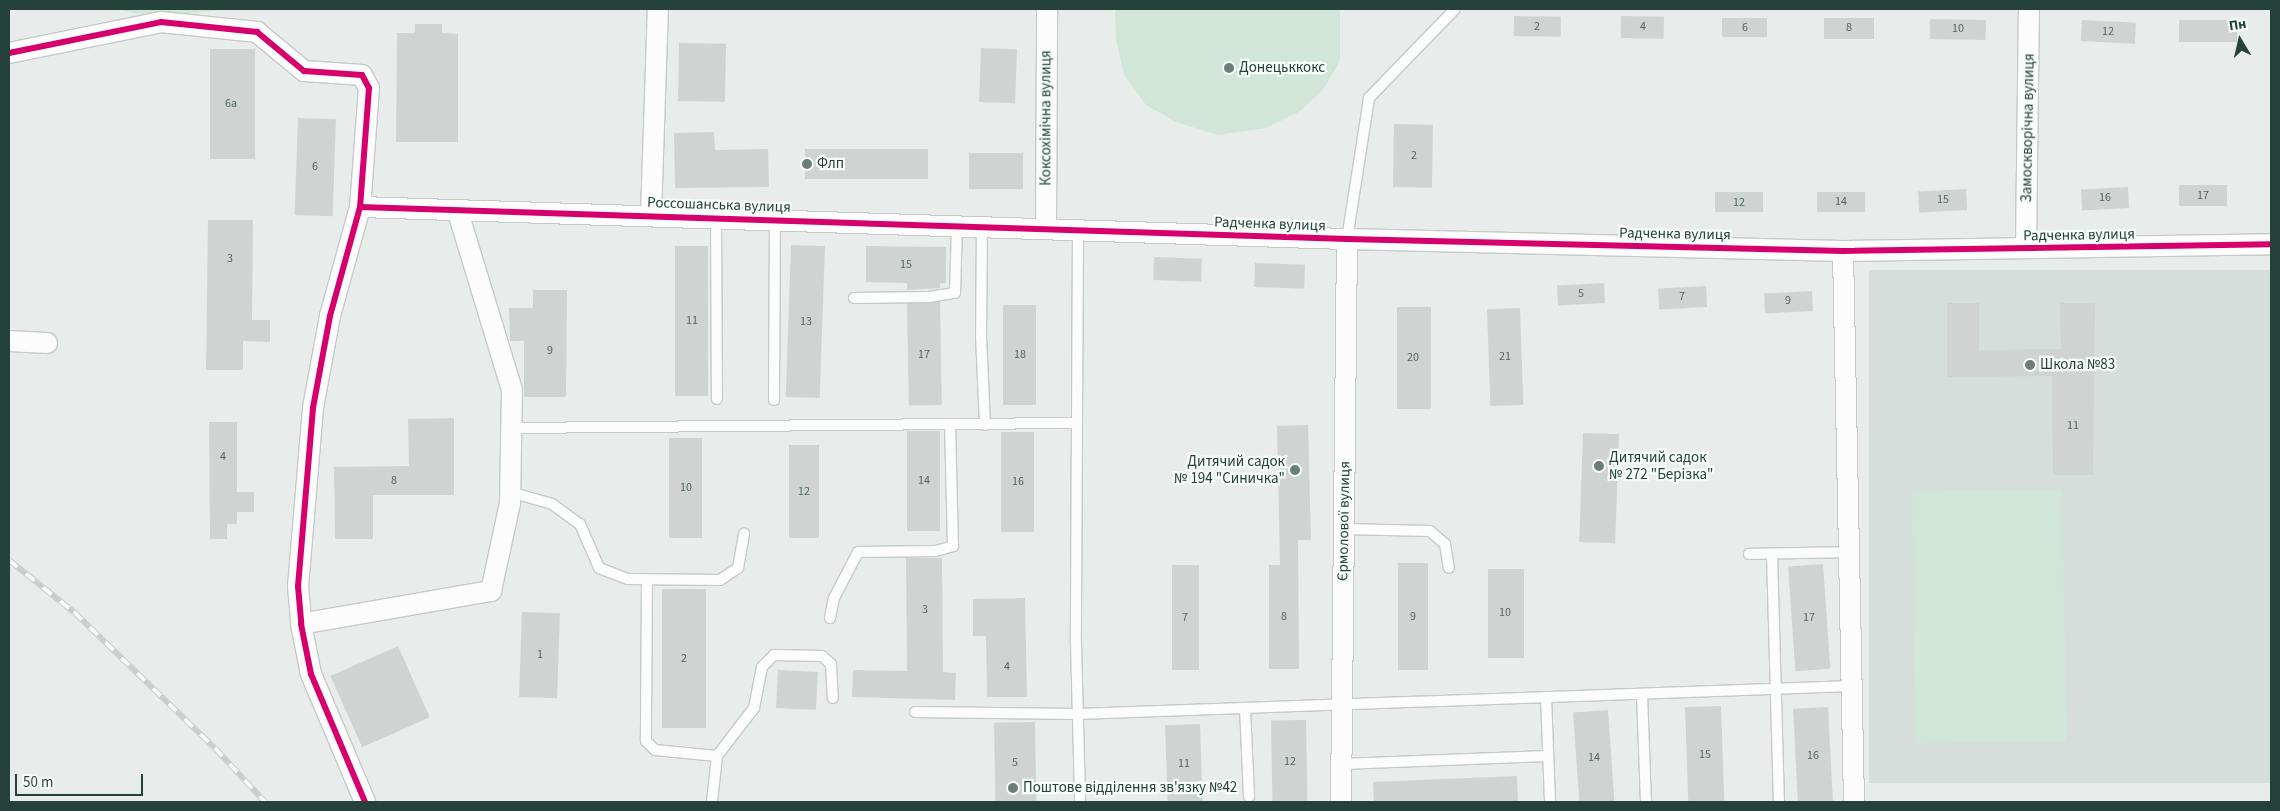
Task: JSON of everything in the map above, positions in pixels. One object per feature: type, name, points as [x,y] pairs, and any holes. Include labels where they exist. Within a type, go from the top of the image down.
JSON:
[{"type":"street","points":[[651,216],[658,9]]},
{"type":"street","name":"Коксохімічна вулиця","points":[[1046,227],[1047,9]]},
{"type":"street","name":"Замоскворічна вулиця","points":[[2026,248],[2029,9]]},
{"type":"street","points":[[9,53],[161,22],[257,32],[304,71],[362,75],[369,88],[360,207],[330,316],[313,408],[298,586],[301,624],[311,674],[365,802]]},
{"type":"street","name":"Россошанська вулиця","points":[[360,207],[458,212],[552,211],[651,216],[1078,229]]},
{"type":"street","points":[[301,624],[490,591],[510,492],[512,390],[458,212]]},
{"type":"street","name":"Радченка вулиця","points":[[1078,229],[1347,239],[1844,251],[2271,244]]},
{"type":"street","name":"Єрмолової вулиця","points":[[1341,802],[1347,239]]},
{"type":"street","points":[[1844,251],[1854,802]]},
{"type":"street","points":[[9,341],[47,343]]},
{"type":"lane","points":[[1347,239],[1369,98],[1455,9]]},
{"type":"lane","points":[[716,218],[717,399]]},
{"type":"lane","points":[[774,400],[775,219]]},
{"type":"lane","points":[[854,298],[929,297],[955,293],[957,224]]},
{"type":"lane","points":[[982,225],[981,336],[985,425]]},
{"type":"lane","points":[[1078,229],[1078,714],[1080,802]]},
{"type":"lane","points":[[512,428],[1077,423]]},
{"type":"lane","points":[[830,618],[834,598],[858,552],[936,551],[953,546],[950,425]]},
{"type":"lane","points":[[510,492],[552,504],[580,524],[599,568],[628,579],[720,580],[738,568],[744,534]]},
{"type":"lane","points":[[1344,529],[1430,531],[1446,544],[1449,568]]},
{"type":"lane","points":[[1749,554],[1850,552]]},
{"type":"lane","points":[[1772,554],[1779,802]]},
{"type":"lane","points":[[648,579],[646,741],[655,750],[717,756]]},
{"type":"lane","points":[[712,802],[717,756],[754,708],[762,667],[774,654],[822,656],[831,664],[832,698]]},
{"type":"lane","points":[[915,712],[1078,714],[1852,686]]},
{"type":"lane","points":[[1642,694],[1646,802]]},
{"type":"lane","points":[[1546,697],[1550,802]]},
{"type":"lane","points":[[1245,708],[1249,797]]},
{"type":"lane","points":[[1341,764],[1548,756]]},
{"type":"shaded area","points":[[1869,270],[2271,270],[2271,783],[1869,783]]},
{"type":"green space","points":[[114,9],[233,9],[155,17]]},
{"type":"green space","name":"Донецьккокс","points":[[1115,9],[1340,9],[1340,61],[1323,90],[1299,112],[1266,128],[1218,135],[1176,122],[1146,105],[1124,75],[1116,39]]},
{"type":"green space","points":[[2062,489],[2066,741],[1916,744],[1912,492]]},
{"type":"building","points":[[1514,16],[1561,17],[1561,37],[1514,36]]},
{"type":"building","points":[[1621,16],[1664,17],[1664,39],[1621,38]]},
{"type":"building","points":[[1722,18],[1767,18],[1767,37],[1722,37]]},
{"type":"building","points":[[1824,18],[1874,18],[1874,39],[1824,39]]},
{"type":"building","points":[[1930,19],[1986,20],[1986,40],[1930,39]]},
{"type":"building","points":[[2082,20],[2136,23],[2135,44],[2081,41]]},
{"type":"building","points":[[2179,20],[2237,20],[2237,42],[2179,42]]},
{"type":"building","points":[[415,24],[442,24],[442,33],[458,34],[458,142],[396,142],[397,33],[415,33]]},
{"type":"building","points":[[679,43],[726,44],[725,102],[678,101]]},
{"type":"building","points":[[981,48],[1017,49],[1015,103],[979,102]]},
{"type":"building","points":[[210,49],[255,49],[255,159],[210,159]]},
{"type":"building","points":[[298,118],[336,119],[333,216],[295,215]]},
{"type":"building","points":[[1394,124],[1433,125],[1432,188],[1393,187]]},
{"type":"building","points":[[714,132],[715,150],[768,149],[769,187],[675,188],[674,133]]},
{"type":"building","points":[[805,149],[928,149],[928,179],[805,179]]},
{"type":"building","points":[[969,153],[1023,153],[1023,189],[969,189]]},
{"type":"building","points":[[2179,185],[2227,185],[2227,206],[2179,206]]},
{"type":"building","points":[[2128,187],[2129,208],[2082,210],[2081,189]]},
{"type":"building","points":[[1966,189],[1967,210],[1919,212],[1918,192]]},
{"type":"building","points":[[1715,192],[1763,192],[1763,212],[1715,212]]},
{"type":"building","points":[[1817,192],[1865,192],[1865,212],[1817,212]]},
{"type":"building","points":[[208,220],[253,220],[252,320],[270,320],[270,342],[243,341],[243,370],[206,370]]},
{"type":"building","points":[[791,245],[825,246],[820,398],[786,397]]},
{"type":"building","points":[[675,246],[708,246],[708,396],[675,396]]},
{"type":"building","points":[[866,246],[946,247],[946,283],[940,283],[940,288],[907,290],[907,283],[866,282]]},
{"type":"building","points":[[1154,257],[1202,259],[1201,282],[1153,280]]},
{"type":"building","points":[[1255,263],[1305,265],[1304,289],[1254,287]]},
{"type":"building","points":[[1604,283],[1605,303],[1558,305],[1557,285]]},
{"type":"building","points":[[1706,286],[1707,307],[1659,309],[1658,289]]},
{"type":"building","points":[[533,290],[567,290],[566,397],[524,397],[524,341],[510,341],[509,308],[533,308]]},
{"type":"building","points":[[1812,291],[1813,311],[1765,313],[1764,294]]},
{"type":"building","points":[[940,302],[942,405],[909,406],[907,303]]},
{"type":"building","points":[[1947,303],[1979,303],[1979,350],[2061,349],[2060,303],[2095,303],[2093,475],[2053,475],[2052,376],[1947,377]]},
{"type":"building","points":[[1003,305],[1036,305],[1036,405],[1003,405]]},
{"type":"building","points":[[1397,307],[1431,307],[1431,409],[1397,409]]},
{"type":"building","points":[[1520,308],[1523,405],[1490,406],[1487,309]]},
{"type":"building","points":[[454,418],[454,495],[373,495],[373,539],[335,539],[334,467],[409,466],[408,419]]},
{"type":"building","points":[[209,422],[237,422],[237,492],[254,492],[254,512],[237,512],[237,524],[227,524],[227,539],[210,539]]},
{"type":"building","points":[[1308,425],[1311,540],[1298,540],[1299,669],[1269,669],[1269,565],[1280,565],[1277,426]]},
{"type":"building","points":[[907,431],[940,431],[940,531],[907,531]]},
{"type":"building","points":[[1001,432],[1034,432],[1034,532],[1001,532]]},
{"type":"building","points":[[1583,433],[1619,434],[1615,543],[1579,542]]},
{"type":"building","points":[[669,438],[702,438],[702,538],[669,538]]},
{"type":"building","points":[[789,445],[819,445],[819,538],[789,538]]},
{"type":"building","points":[[906,558],[942,558],[943,672],[956,673],[955,700],[852,697],[853,670],[907,671]]},
{"type":"building","points":[[1398,563],[1428,563],[1428,670],[1398,670]]},
{"type":"building","points":[[1823,564],[1830,669],[1795,671],[1788,566]]},
{"type":"building","points":[[1172,565],[1199,565],[1199,670],[1172,670]]},
{"type":"building","points":[[1488,569],[1524,569],[1524,658],[1488,658]]},
{"type":"building","points":[[662,589],[706,589],[706,728],[662,728]]},
{"type":"building","points":[[1025,598],[1027,697],[987,697],[986,636],[973,636],[973,599]]},
{"type":"building","points":[[522,612],[560,613],[557,698],[519,697]]},
{"type":"building","points":[[398,646],[430,717],[362,747],[330,676]]},
{"type":"building","points":[[778,670],[818,672],[816,710],[776,708]]},
{"type":"building","points":[[1721,706],[1724,802],[1688,802],[1685,707]]},
{"type":"building","points":[[1828,707],[1833,802],[1798,802],[1793,709]]},
{"type":"building","points":[[1608,710],[1614,802],[1579,802],[1573,712]]},
{"type":"building","points":[[1306,720],[1307,802],[1272,802],[1271,721]]},
{"type":"building","points":[[1035,722],[1036,802],[995,802],[994,723]]},
{"type":"building","points":[[1200,724],[1203,802],[1168,802],[1165,725]]},
{"type":"building","points":[[1517,776],[1518,802],[1374,802],[1373,782]]},
{"type":"railway","points":[[9,560],[74,612],[215,748],[265,802]]},
{"type":"cycle path","points":[[9,53],[161,22],[257,32],[304,71],[362,75],[369,88],[360,207],[330,316],[313,408],[298,586],[301,624],[311,674],[365,802]]},
{"type":"cycle path","points":[[360,207],[1347,239],[1843,251],[2271,244]]},
{"type":"place","name":"Донецьккокс","points":[[1229,68]]},
{"type":"place","name":"Флп","points":[[807,164]]},
{"type":"place","name":"Школа №83","points":[[2030,365]]},
{"type":"place","name":"Дитячий садок № 272 \"Берізка\"","points":[[1599,466]]},
{"type":"place","name":"Дитячий садок № 194 \"Синичка\"","points":[[1295,470]]},
{"type":"place","name":"Поштове відділення зв'язку №42","points":[[1013,788]]}]
